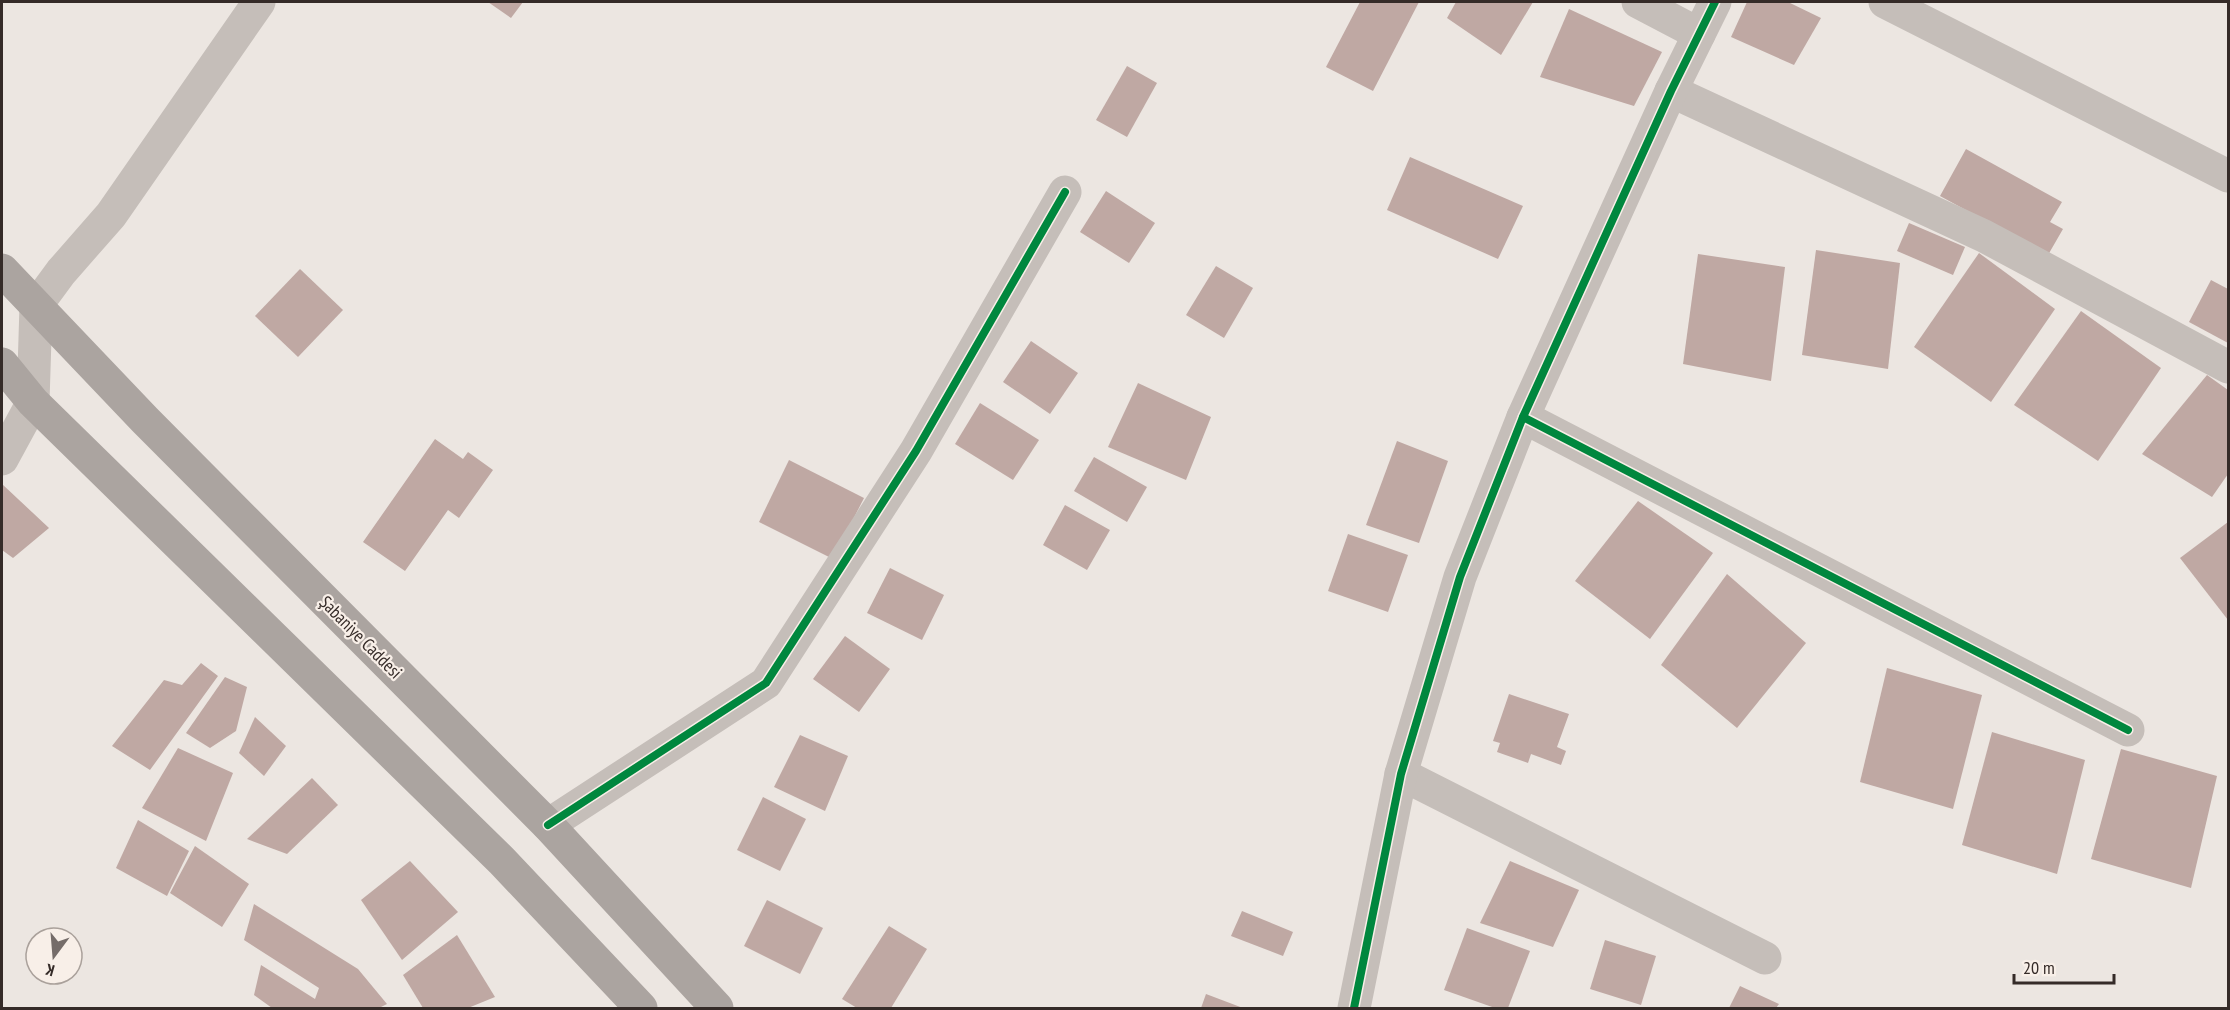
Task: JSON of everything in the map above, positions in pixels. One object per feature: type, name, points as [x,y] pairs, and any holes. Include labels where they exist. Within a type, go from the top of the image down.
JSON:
[{"type":"highway","name":"Şabaniye Caddesi","points":[[2,270],[154,428],[548,825],[717,1008]]},
{"type":"highway","points":[[2,364],[33,402],[502,861],[641,1008]]},
{"type":"street","points":[[2,459],[33,402],[36,306],[61,272],[111,215],[258,2]]},
{"type":"street","points":[[1638,2],[1699,34]]},
{"type":"street","points":[[1354,1008],[1401,774],[1460,577],[1523,417],[1671,91],[1715,2]]},
{"type":"street","points":[[1885,2],[2229,176]]},
{"type":"street","points":[[1671,91],[1984,236],[2229,367]]},
{"type":"street","points":[[548,825],[766,683],[916,451],[1065,192]]},
{"type":"street","points":[[1523,417],[2128,730]]},
{"type":"street","points":[[1401,774],[1765,958]]},
{"type":"building","points":[[488,2],[523,2],[511,18]]},
{"type":"building","points":[[1360,2],[1419,2],[1373,91],[1326,67]]},
{"type":"building","points":[[1456,2],[1533,2],[1501,55],[1447,18]]},
{"type":"building","points":[[1747,2],[1788,2],[1821,18],[1794,65],[1731,37]]},
{"type":"building","points":[[1569,9],[1662,52],[1634,106],[1540,77]]},
{"type":"building","points":[[1127,66],[1157,83],[1127,137],[1096,120]]},
{"type":"building","points":[[1966,149],[2062,202],[2050,222],[2063,229],[2048,255],[1940,196]]},
{"type":"building","points":[[1410,157],[1523,206],[1498,259],[1387,210]]},
{"type":"building","points":[[1106,191],[1155,223],[1129,263],[1080,232]]},
{"type":"building","points":[[1909,223],[1965,247],[1953,275],[1897,251]]},
{"type":"building","points":[[1816,250],[1900,263],[1888,369],[1802,355]]},
{"type":"building","points":[[1979,253],[2055,309],[1991,402],[1914,347]]},
{"type":"building","points":[[1698,254],[1785,267],[1771,381],[1683,364]]},
{"type":"building","points":[[1216,266],[1253,288],[1224,338],[1186,315]]},
{"type":"building","points":[[300,269],[343,310],[298,357],[255,316]]},
{"type":"building","points":[[2211,280],[2228,289],[2228,343],[2189,322]]},
{"type":"building","points":[[2081,311],[2161,368],[2098,461],[2014,405]]},
{"type":"building","points":[[1031,341],[1078,373],[1050,414],[1003,382]]},
{"type":"building","points":[[2207,375],[2228,390],[2228,474],[2212,497],[2142,454]]},
{"type":"building","points":[[1138,383],[1211,417],[1186,480],[1108,447]]},
{"type":"building","points":[[980,403],[1039,440],[1013,480],[955,444]]},
{"type":"building","points":[[435,439],[463,459],[468,452],[493,470],[459,518],[448,510],[405,571],[363,542]]},
{"type":"building","points":[[1397,441],[1448,461],[1419,543],[1366,525]]},
{"type":"building","points":[[1094,457],[1147,487],[1127,522],[1074,491]]},
{"type":"building","points":[[789,460],[864,498],[833,559],[759,522]]},
{"type":"building","points":[[2,484],[49,528],[13,558],[2,550]]},
{"type":"building","points":[[1638,501],[1713,553],[1650,639],[1575,581]]},
{"type":"building","points":[[1065,505],[1110,530],[1087,570],[1043,545]]},
{"type":"building","points":[[2228,522],[2228,620],[2180,558]]},
{"type":"building","points":[[1348,534],[1408,555],[1388,612],[1328,591]]},
{"type":"building","points":[[890,568],[944,595],[922,640],[867,613]]},
{"type":"building","points":[[1727,574],[1806,643],[1737,728],[1661,665]]},
{"type":"building","points":[[845,636],[890,669],[859,712],[813,679]]},
{"type":"building","points":[[201,663],[218,676],[150,770],[112,746],[164,680],[182,685]]},
{"type":"building","points":[[1887,668],[1982,695],[1953,809],[1860,782]]},
{"type":"building","points":[[225,677],[247,687],[236,731],[210,748],[186,733]]},
{"type":"building","points":[[1509,694],[1569,714],[1557,747],[1566,751],[1561,765],[1531,754],[1528,763],[1497,752],[1500,743],[1493,741]]},
{"type":"building","points":[[255,717],[286,746],[264,776],[239,753]]},
{"type":"building","points":[[1992,732],[2085,760],[2057,874],[1962,845]]},
{"type":"building","points":[[800,735],[848,756],[825,811],[774,787]]},
{"type":"building","points":[[178,748],[233,773],[206,841],[142,808]]},
{"type":"building","points":[[2121,749],[2217,776],[2191,888],[2091,859]]},
{"type":"building","points":[[312,778],[338,805],[287,854],[247,839]]},
{"type":"building","points":[[763,797],[806,819],[780,871],[737,850]]},
{"type":"building","points":[[138,820],[189,851],[167,896],[116,868]]},
{"type":"building","points":[[195,846],[249,884],[222,927],[170,893]]},
{"type":"building","points":[[410,861],[458,912],[402,960],[361,900]]},
{"type":"building","points":[[1510,861],[1579,890],[1553,947],[1480,923]]},
{"type":"building","points":[[767,900],[823,928],[800,974],[744,946]]},
{"type":"building","points":[[254,904],[358,969],[387,1004],[379,1008],[272,1008],[254,995],[261,965],[315,999],[319,988],[244,940]]},
{"type":"building","points":[[1242,911],[1293,932],[1283,956],[1231,936]]},
{"type":"building","points":[[889,926],[927,949],[891,1008],[857,1008],[842,999]]},
{"type":"building","points":[[1467,928],[1530,951],[1508,1008],[1495,1008],[1444,990]]},
{"type":"building","points":[[457,935],[495,997],[468,1008],[423,1008],[403,975]]},
{"type":"building","points":[[1605,940],[1656,956],[1641,1005],[1590,989]]},
{"type":"building","points":[[1740,986],[1779,1004],[1776,1008],[1729,1008]]},
{"type":"building","points":[[1206,994],[1243,1008],[1201,1008]]},
{"type":"cycle path","points":[[1354,1008],[1401,774],[1460,577],[1523,417],[1671,91],[1715,2]]},
{"type":"cycle path","points":[[548,825],[766,683],[916,451],[1065,192]]},
{"type":"cycle path","points":[[1523,417],[2128,730]]}]
